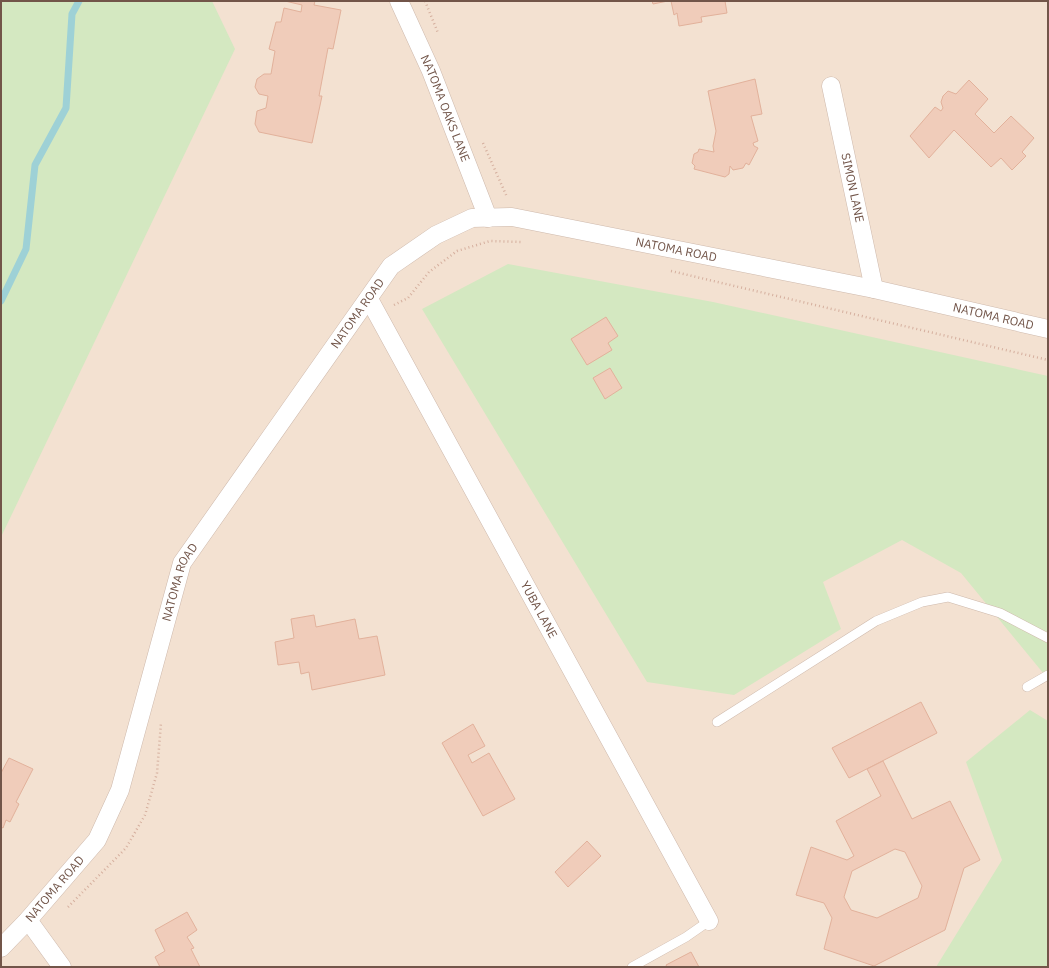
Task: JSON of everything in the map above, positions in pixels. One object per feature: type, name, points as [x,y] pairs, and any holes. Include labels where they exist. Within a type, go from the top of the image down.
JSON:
[{"type":"street","name":"NATOMA OAKS LANE","points":[[398,1],[430,71],[488,218]]},
{"type":"street","name":"SIMON LANE","points":[[831,86],[874,289]]},
{"type":"street","name":"NATOMA ROAD","points":[[1,948],[28,920],[97,840],[120,790],[182,563],[374,307],[391,266],[436,235],[472,218],[512,217],[874,289],[1048,329]]},
{"type":"street","name":"YUBA LANE","points":[[374,307],[709,921]]},
{"type":"street","points":[[28,920],[62,967]]},
{"type":"lane","points":[[717,722],[876,621],[922,602],[948,597],[1000,613],[1048,638]]},
{"type":"lane","points":[[1028,687],[1048,675]]},
{"type":"lane","points":[[632,967],[686,938],[709,921]]},
{"type":"path","points":[[374,307],[408,298],[429,272],[457,251],[490,241],[524,242]]},
{"type":"path","points":[[668,271],[1048,360]]},
{"type":"path","points":[[68,908],[126,848],[145,814],[157,773],[161,718]]},
{"type":"shaded area","points":[[1,1],[1048,1],[1048,967],[1,967]]},
{"type":"green space","points":[[1,1],[212,1],[235,49],[1,537]]},
{"type":"green space","points":[[508,264],[713,302],[1048,376],[1048,679],[961,573],[902,540],[823,582],[841,629],[734,695],[647,682],[422,309]]},
{"type":"green space","points":[[1030,710],[1048,721],[1048,967],[936,967],[1002,860],[966,762]]},
{"type":"building","points":[[285,1],[315,1],[314,5],[341,10],[333,49],[328,48],[319,96],[322,96],[312,143],[259,132],[255,124],[257,111],[266,108],[268,96],[259,94],[255,87],[257,79],[264,74],[271,74],[275,51],[269,49],[276,22],[281,22],[284,8],[301,12],[302,5]]},
{"type":"building","points":[[652,1],[668,1],[653,4]]},
{"type":"building","points":[[671,1],[725,1],[727,13],[701,17],[702,22],[679,26],[677,13],[674,15]]},
{"type":"building","points":[[755,79],[762,114],[751,116],[758,141],[753,143],[754,146],[758,148],[749,165],[746,163],[743,168],[733,170],[730,166],[729,174],[725,177],[694,169],[695,166],[692,163],[694,154],[698,152],[699,149],[714,152],[713,146],[716,131],[708,91]]},
{"type":"building","points":[[969,80],[988,99],[975,114],[994,133],[1011,116],[1034,138],[1022,152],[1026,156],[1012,170],[1001,158],[991,167],[954,130],[929,158],[910,136],[935,107],[941,111],[943,108],[941,102],[943,96],[948,91],[956,94]]},
{"type":"building","points":[[606,317],[618,336],[608,343],[612,350],[587,365],[571,339]]},
{"type":"building","points":[[610,368],[622,388],[605,399],[593,378]]},
{"type":"building","points":[[314,615],[316,627],[355,619],[359,639],[377,636],[385,675],[312,690],[309,672],[301,674],[299,662],[278,665],[275,642],[294,638],[291,619]]},
{"type":"building","points":[[921,702],[937,733],[849,778],[832,748]]},
{"type":"building","points":[[473,724],[485,746],[468,755],[472,763],[489,753],[515,799],[483,816],[442,743]]},
{"type":"building","points":[[9,758],[33,769],[16,802],[19,804],[10,822],[6,820],[3,828],[1,827],[1,773]]},
{"type":"building","points":[[883,761],[912,819],[950,801],[980,860],[964,868],[945,930],[874,966],[824,949],[832,918],[824,903],[796,895],[811,847],[847,860],[854,856],[836,821],[881,796],[867,769]],"holes":[[[895,849],[905,852],[922,886],[918,898],[877,918],[851,910],[844,897],[852,871]]]},
{"type":"building","points":[[587,841],[601,856],[568,887],[555,872]]},
{"type":"building","points":[[187,912],[197,930],[187,937],[194,948],[191,949],[200,967],[160,967],[155,957],[165,951],[155,930]]},
{"type":"building","points":[[691,952],[699,967],[667,967],[666,965]]},
{"type":"waterway","points":[[1,301],[26,249],[35,165],[66,108],[72,14],[79,1]]}]
